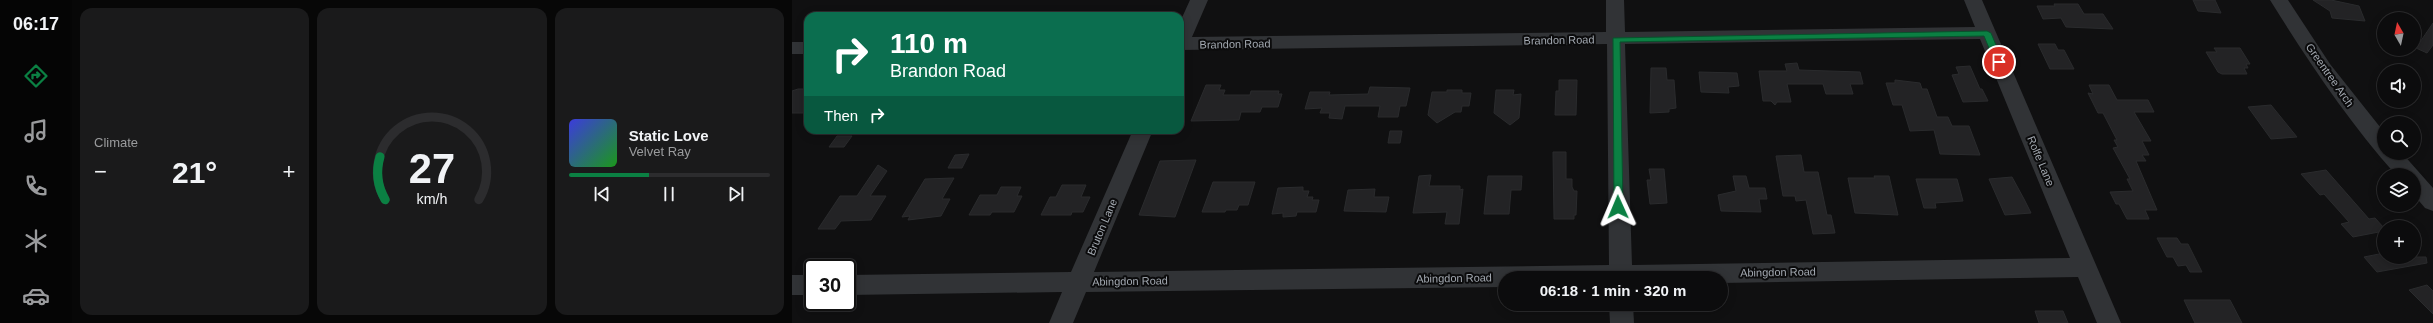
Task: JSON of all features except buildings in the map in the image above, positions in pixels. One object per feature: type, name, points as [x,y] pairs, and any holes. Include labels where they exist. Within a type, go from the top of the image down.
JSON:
[{"type":"street","points":[[1184,35],[1199,0]]},
{"type":"street","points":[[1615,0],[1621,271]]},
{"type":"street","name":"Rolfe Lane","points":[[1973,0],[2109,323]]},
{"type":"street","name":"Greentree Arch","points":[[2280,0],[2323,69],[2377,138]]},
{"type":"street","name":"Brandon Road","points":[[1184,44],[1616,40],[1987,33]]},
{"type":"street","points":[[792,48],[804,48]]},
{"type":"street","name":"Bruton Lane","points":[[1061,323],[1141,134]]},
{"type":"street","points":[[2395,160],[2403,168]]},
{"type":"street","points":[[2421,189],[2433,202]]},
{"type":"street","name":"Abingdon Road","points":[[1728,274],[2086,267]]},
{"type":"street","name":"Abingdon Road","points":[[856,285],[1498,277]]},
{"type":"street","points":[[792,285],[804,285]]},
{"type":"street","points":[[1621,311],[1622,323]]},
{"type":"route","points":[[1618,207],[1616,40],[1987,33],[1999,62]]}]
